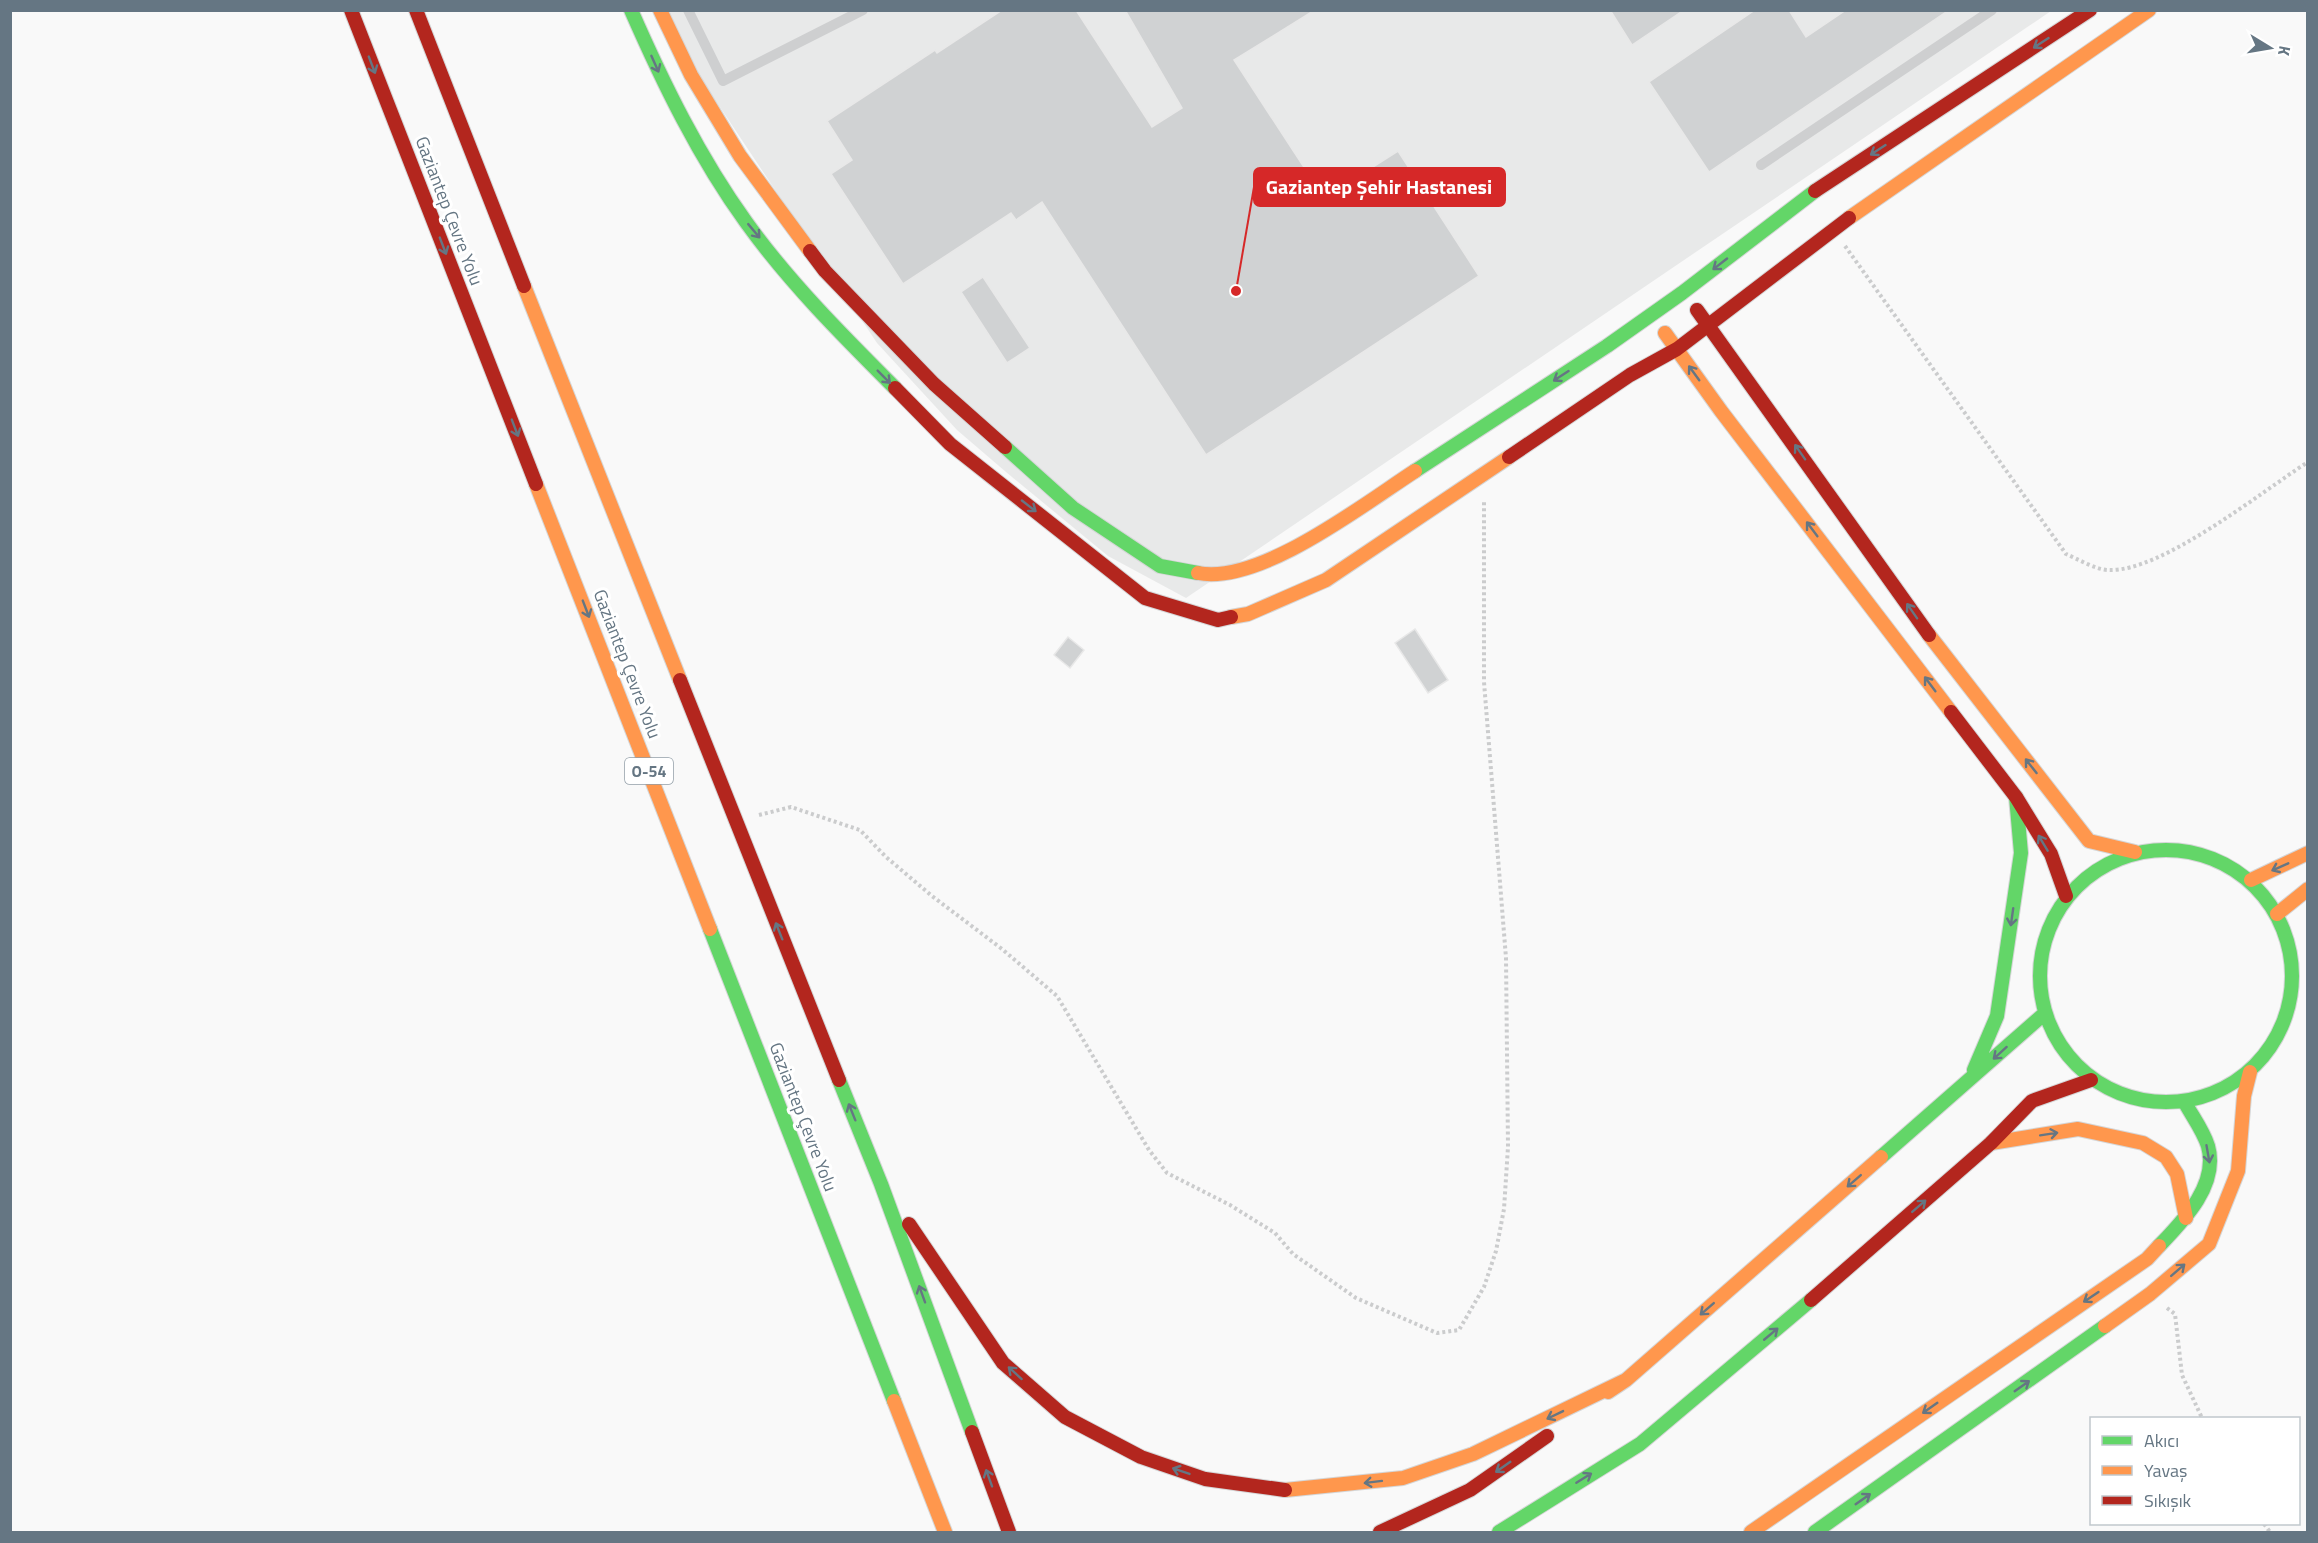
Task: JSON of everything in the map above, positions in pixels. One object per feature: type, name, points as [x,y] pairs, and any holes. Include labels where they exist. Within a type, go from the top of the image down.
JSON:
[{"type":"main road","name":"Gaziantep Çevre Yolu","points":[[351,10],[945,1533]]},
{"type":"main road","points":[[416,10],[735,821],[881,1184],[1009,1533]]},
{"type":"main road","points":[[631,10],[669,96],[746,222],[824,316],[950,444],[1145,598],[1218,620],[1248,614],[1326,580],[1630,375],[1677,349],[1833,229],[2149,10]]},
{"type":"main road","points":[[660,10],[691,75],[740,156],[825,271],[934,384],[1073,508],[1160,566],[1203,574],[1245,569],[1296,548],[1652,314],[1806,197],[2090,10]]},
{"type":"main road","points":[[1682,293],[1709,324],[1930,637],[2089,841],[2135,852],[2176,849],[2216,858],[2251,880],[2277,914],[2291,955],[2291,998],[2277,1038],[2250,1072],[2214,1094],[2172,1104],[2129,1099],[2091,1080],[2062,1051],[2044,1014],[2039,973],[2046,932],[2066,896],[2097,869],[2135,852]]},
{"type":"main road","points":[[1652,314],[2016,797],[2051,854],[2066,896]]},
{"type":"main road","points":[[1969,1081],[1997,1016],[2021,853],[2016,797]]},
{"type":"main road","points":[[2251,880],[2307,853]]},
{"type":"main road","points":[[2277,914],[2307,889]]},
{"type":"main road","points":[[1380,1533],[1470,1490],[1626,1380],[2044,1014]]},
{"type":"main road","points":[[1815,1533],[2150,1294],[2209,1244],[2238,1171],[2244,1096],[2250,1072]]},
{"type":"main road","points":[[1499,1531],[1640,1444],[1822,1291],[1991,1143],[2032,1101],[2091,1080]]},
{"type":"main road","points":[[1752,1533],[2147,1259],[2186,1218],[2210,1173],[2210,1150],[2184,1101]]},
{"type":"main road","points":[[1991,1143],[2078,1129],[2143,1143],[2166,1157],[2176,1174],[2186,1218]]},
{"type":"main road","points":[[881,1184],[1003,1363],[1065,1417],[1141,1457],[1205,1479],[1279,1491],[1403,1478],[1473,1454],[1626,1380]]},
{"type":"lane","points":[[688,10],[723,81],[863,10]]},
{"type":"lane","points":[[1761,165],[1992,10]]},
{"type":"path","points":[[1833,229],[2066,554],[2108,570],[2143,564],[2198,537],[2307,462]]},
{"type":"path","points":[[735,821],[791,807],[860,830],[886,857],[922,888],[1057,996],[1149,1150],[1167,1173],[1230,1205],[1275,1233],[1293,1254],[1356,1298],[1437,1333],[1459,1330],[1484,1287],[1496,1251],[1504,1209],[1508,1147],[1506,958],[1484,682],[1482,608],[1485,473]]},
{"type":"path","points":[[2150,1294],[2175,1314],[2182,1375],[2201,1417]]},
{"type":"shaded area","points":[[656,11],[2051,11],[1186,598],[1108,556],[1006,472],[957,430],[877,343]]},
{"type":"building","points":[[1002,10],[1076,10],[1152,127],[1182,108],[1125,10],[1315,10],[1234,60],[1324,198],[1398,151],[1479,276],[1206,455],[1042,202],[1016,220],[1011,213],[903,284],[831,174],[852,160],[827,121],[935,50],[937,53]]},
{"type":"building","points":[[1610,10],[1684,10],[1632,45]]},
{"type":"building","points":[[1755,10],[1789,10],[1806,37],[1846,10],[1949,10],[1709,172],[1649,82]]},
{"type":"building","points":[[983,277],[1030,348],[1007,363],[961,292]]},
{"type":"building","points":[[1415,629],[1448,680],[1428,693],[1395,643]]},
{"type":"building","points":[[1068,637],[1084,650],[1070,668],[1054,655]]},
{"type":"traffic: fast","points":[[631,10],[697,146],[746,222],[798,287],[895,388]]},
{"type":"traffic: fast","points":[[1415,471],[1607,346],[1682,293],[1815,191]]},
{"type":"traffic: fast","points":[[1005,447],[1073,508],[1160,566],[1198,573]]},
{"type":"traffic: fast","points":[[1974,1070],[1997,1016],[2021,853],[2016,797]]},
{"type":"traffic: fast","points":[[2154,850],[2178,850],[2203,855],[2226,864],[2246,878],[2264,896],[2278,916],[2287,939],[2292,976],[2290,1001],[2278,1036],[2264,1056],[2246,1074],[2226,1088],[2203,1097],[2178,1102],[2154,1102],[2129,1097],[2106,1088],[2086,1074],[2068,1056],[2054,1036],[2045,1013],[2040,988],[2040,964],[2045,939],[2054,916],[2068,896],[2086,878],[2106,864],[2129,855],[2154,850]]},
{"type":"traffic: fast","points":[[710,929],[894,1401]]},
{"type":"traffic: fast","points":[[1881,1157],[2044,1014]]},
{"type":"traffic: fast","points":[[839,1080],[881,1184],[972,1432]]},
{"type":"traffic: fast","points":[[2159,1246],[2197,1201],[2208,1175],[2210,1160],[2208,1146],[2184,1101]]},
{"type":"traffic: fast","points":[[1499,1532],[1640,1444],[1811,1300]]},
{"type":"traffic: fast","points":[[1815,1532],[2105,1326]]},
{"type":"traffic: slow","points":[[660,10],[691,75],[740,156],[810,251]]},
{"type":"traffic: slow","points":[[1849,218],[2149,10]]},
{"type":"traffic: slow","points":[[524,286],[680,680]]},
{"type":"traffic: slow","points":[[1665,333],[1721,411],[1951,712]]},
{"type":"traffic: slow","points":[[1231,617],[1248,614],[1326,580],[1509,457]]},
{"type":"traffic: slow","points":[[1198,573],[1223,573],[1251,567],[1280,555],[1340,521],[1415,471]]},
{"type":"traffic: slow","points":[[536,484],[710,929]]},
{"type":"traffic: slow","points":[[1929,635],[2089,841],[2135,852]]},
{"type":"traffic: slow","points":[[2251,880],[2308,853]]},
{"type":"traffic: slow","points":[[2277,914],[2308,889]]},
{"type":"traffic: slow","points":[[2105,1326],[2150,1294],[2209,1244],[2238,1171],[2244,1096],[2250,1072]]},
{"type":"traffic: slow","points":[[1991,1143],[2078,1129],[2143,1143],[2166,1157],[2177,1174],[2186,1218]]},
{"type":"traffic: slow","points":[[1608,1392],[1626,1380],[1881,1157]]},
{"type":"traffic: slow","points":[[1751,1532],[2147,1259],[2159,1246]]},
{"type":"traffic: slow","points":[[1285,1490],[1403,1478],[1473,1454],[1626,1380]]},
{"type":"traffic: slow","points":[[894,1401],[945,1532]]},
{"type":"traffic: jam","points":[[351,10],[536,484]]},
{"type":"traffic: jam","points":[[416,10],[524,286]]},
{"type":"traffic: jam","points":[[1815,191],[2090,10]]},
{"type":"traffic: jam","points":[[1509,457],[1630,375],[1677,349],[1849,218]]},
{"type":"traffic: jam","points":[[810,251],[825,271],[934,384],[1005,447]]},
{"type":"traffic: jam","points":[[1697,310],[1929,635]]},
{"type":"traffic: jam","points":[[895,388],[950,444],[1145,598],[1218,620],[1231,617]]},
{"type":"traffic: jam","points":[[680,680],[839,1080]]},
{"type":"traffic: jam","points":[[1951,712],[2016,797],[2051,854],[2066,896]]},
{"type":"traffic: jam","points":[[1811,1300],[1991,1143],[2032,1101],[2091,1080]]},
{"type":"traffic: jam","points":[[909,1224],[1003,1363],[1065,1417],[1141,1457],[1205,1479],[1285,1490]]},
{"type":"traffic: jam","points":[[972,1432],[1009,1532]]},
{"type":"traffic: jam","points":[[1380,1532],[1470,1490],[1547,1436]]},
{"type":"place","name":"Gaziantep Şehir Hastanesi","points":[[1236,291]]}]
